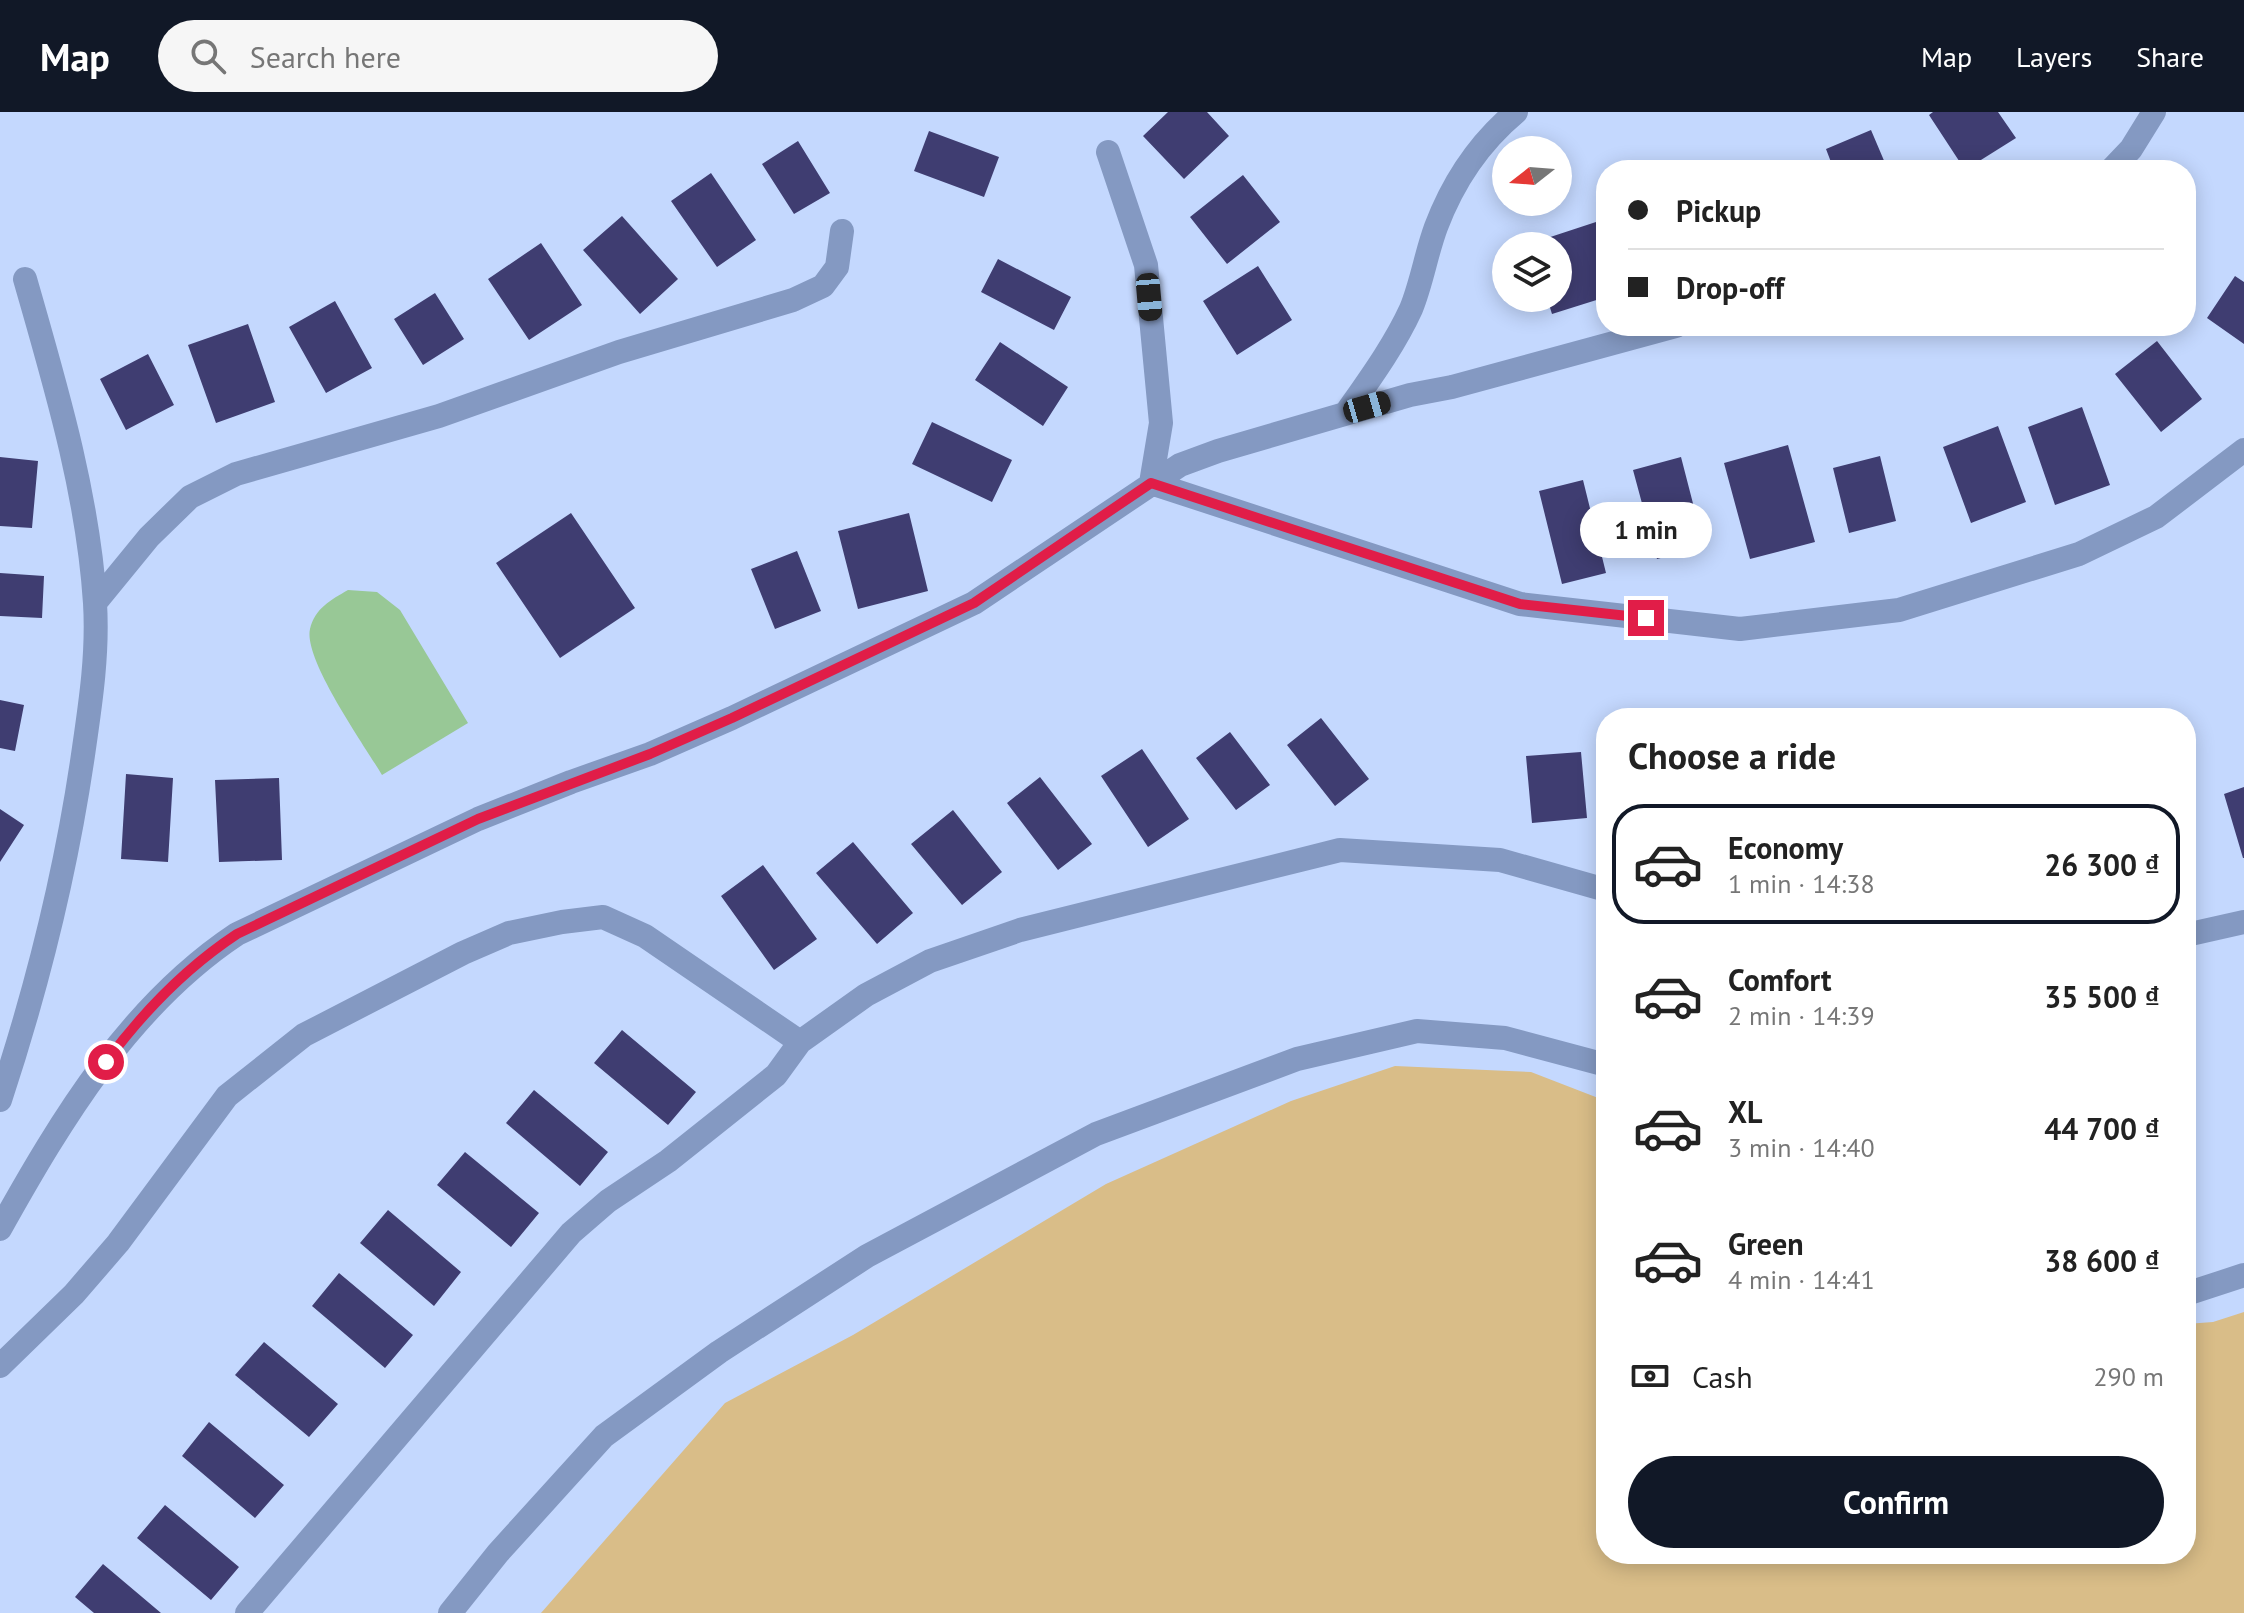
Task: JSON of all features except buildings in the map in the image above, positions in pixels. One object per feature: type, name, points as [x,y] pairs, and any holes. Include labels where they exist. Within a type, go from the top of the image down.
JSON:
[{"type":"street","points":[[1346,413],[1387,354],[1409,313],[1421,283],[1436,227],[1472,157],[1516,112]]},
{"type":"street","points":[[2121,160],[2154,112]]},
{"type":"street","points":[[1108,152],[1146,265],[1161,423],[1151,483]]},
{"type":"street","points":[[95,603],[149,537],[190,497],[236,474],[439,416],[619,352],[793,300],[823,286],[837,267],[842,231]]},
{"type":"street","points":[[0,1100],[22,1035],[72,836],[94,676],[95,603],[70,448],[25,279]]},
{"type":"street","points":[[0,1229],[74,1105],[138,1019],[173,983],[228,941],[478,819],[719,724],[974,603],[1180,465],[1346,413],[1638,336]]},
{"type":"street","points":[[1151,483],[1520,604],[1740,629],[1899,610],[2079,554],[2156,517],[2244,450]]},
{"type":"street","points":[[247,1613],[571,1233],[608,1201],[668,1161],[776,1075],[800,1042],[866,995],[930,961],[1020,930],[1340,850],[1500,860],[1596,887]]},
{"type":"street","points":[[0,1366],[74,1294],[118,1243],[227,1096],[304,1035],[463,953],[509,933],[603,917],[645,936],[800,1042]]},
{"type":"street","points":[[2196,933],[2244,922]]},
{"type":"street","points":[[450,1613],[498,1553],[604,1436],[719,1352],[867,1256],[1096,1134],[1297,1059],[1417,1031],[1505,1038],[1596,1062]]},
{"type":"street","points":[[2196,1291],[2244,1275]]},
{"type":"shaded area","points":[[348,590],[377,592],[400,610],[468,723],[382,775],[325,681],[310,643],[310,629],[316,615],[324,605]]},
{"type":"shaded area","points":[[1395,1066],[1531,1072],[1596,1097],[1596,1564],[2196,1564],[2196,1323],[2213,1322],[2244,1312],[2244,1613],[541,1613],[725,1403],[853,1335],[1106,1184],[1291,1101]]},
{"type":"route","points":[[106,1062],[138,1019],[173,983],[208,953],[237,934],[285,914],[478,819],[650,754],[974,603],[1151,483],[1520,604],[1646,618]]}]
